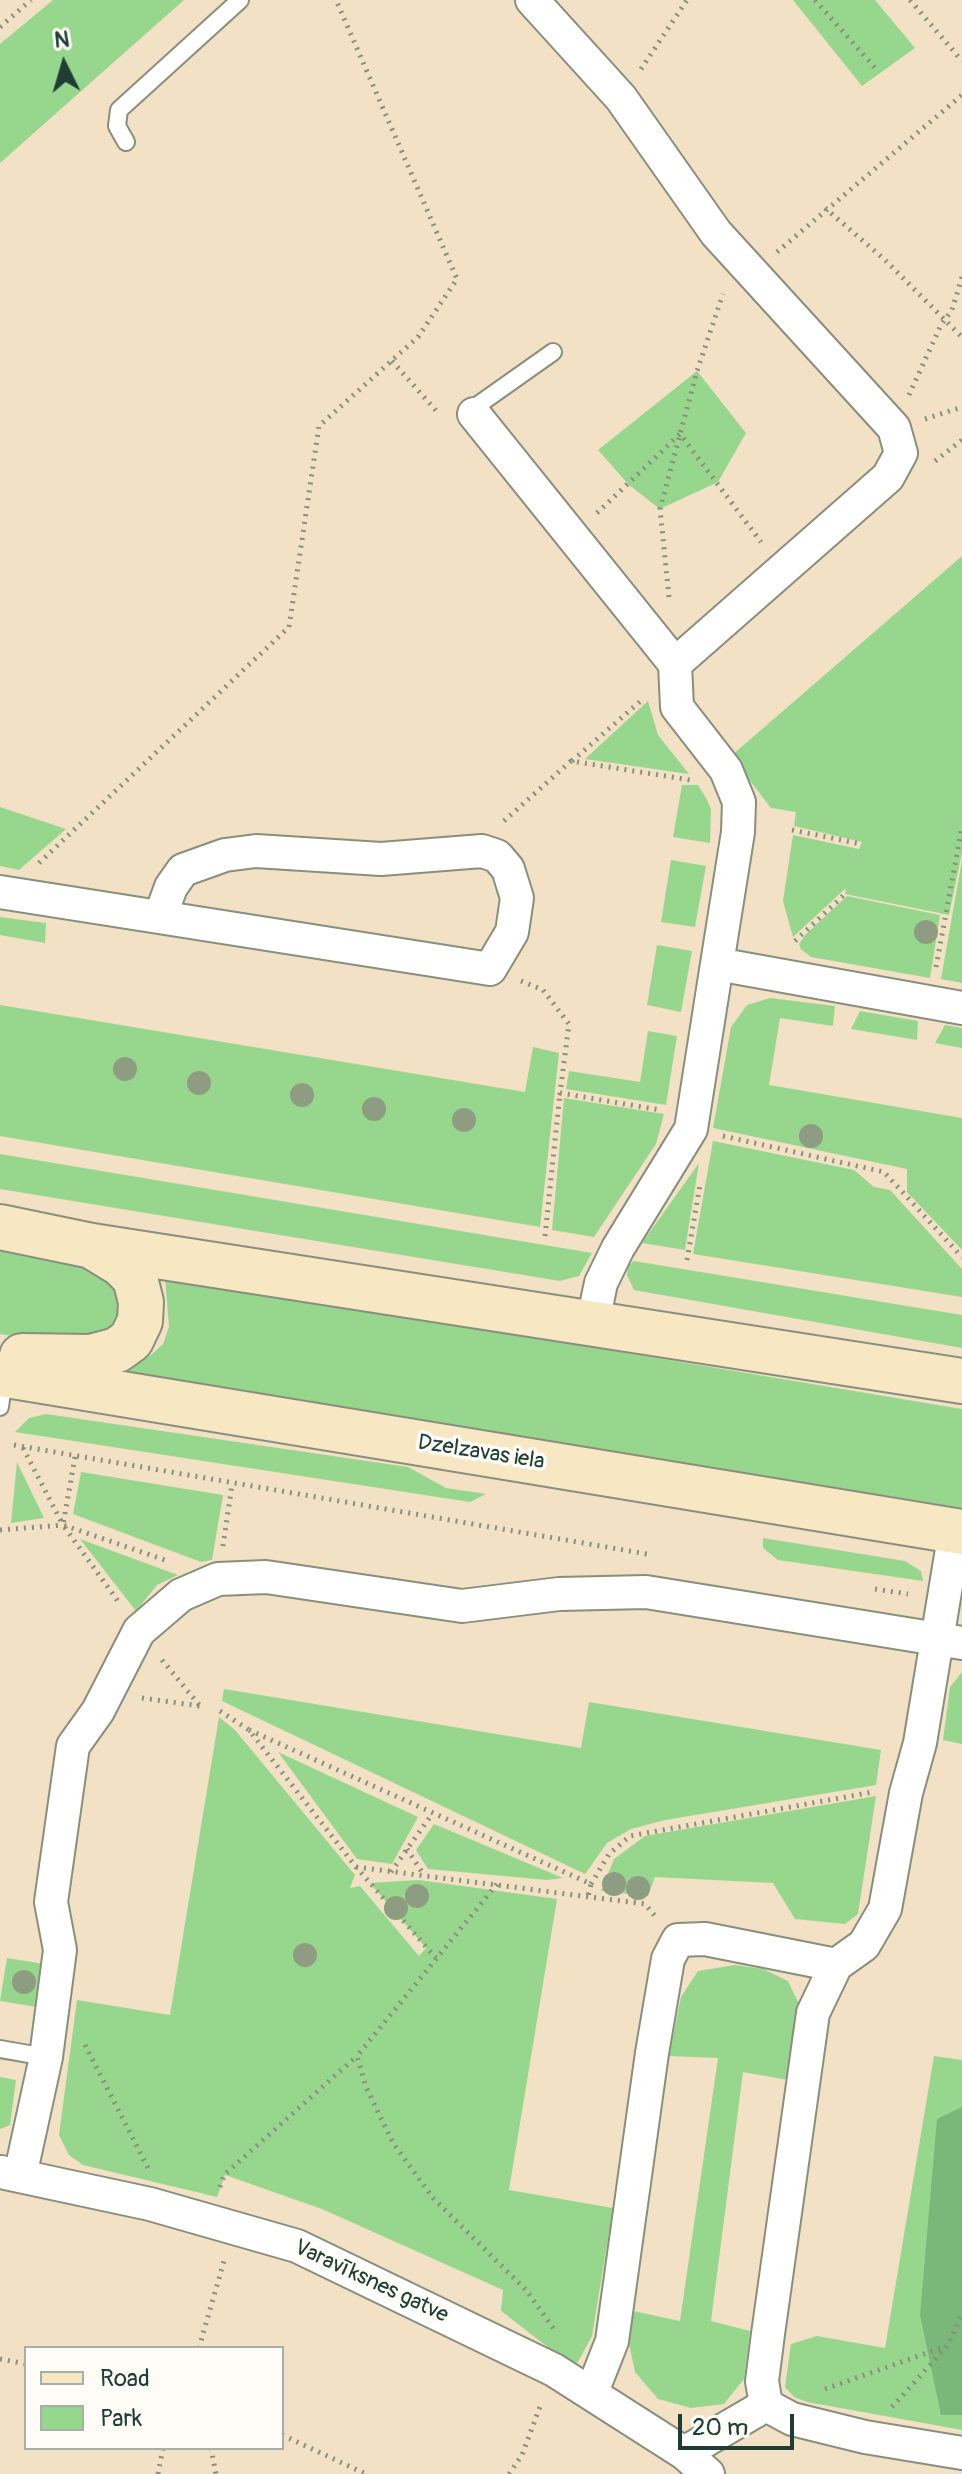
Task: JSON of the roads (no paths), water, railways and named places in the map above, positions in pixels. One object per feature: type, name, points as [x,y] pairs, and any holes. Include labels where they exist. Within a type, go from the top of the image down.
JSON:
[{"type":"main road","points":[[0,1227],[92,1246],[962,1381]]},
{"type":"main road","points":[[1,1380],[53,1355],[91,1357],[117,1350],[131,1340],[140,1321],[141,1302],[135,1278],[121,1264],[92,1246]]},
{"type":"main road","name":"Dzelzavas iela","points":[[1,1380],[959,1531]]},
{"type":"street","points":[[532,0],[621,98],[716,233],[894,428],[901,453],[888,477],[675,664]]},
{"type":"street","points":[[474,414],[675,664],[677,707],[726,770],[739,802],[738,832],[691,1129],[618,1248],[601,1283],[592,1326]]},
{"type":"street","points":[[3,892],[160,917],[490,969],[512,932],[515,889],[508,869],[497,856],[472,850],[381,859],[271,851],[225,855],[194,865],[178,875],[160,917]]},
{"type":"street","points":[[717,964],[962,1008]]},
{"type":"street","points":[[766,2405],[762,2381],[813,2013],[836,1965],[864,1945],[885,1909],[906,1793],[950,1641],[944,1600],[959,1531]]},
{"type":"street","points":[[10,2174],[46,2057],[60,1950],[51,1902],[73,1746],[98,1711],[139,1631],[181,1595],[218,1579],[266,1577],[462,1606],[559,1594],[646,1592],[950,1641]]},
{"type":"street","points":[[592,2392],[612,2341],[665,1974],[668,1959],[678,1940],[705,1939],[836,1965]]},
{"type":"street","name":"Varavīksnes gatve","points":[[10,2174],[150,2204],[297,2246],[554,2370],[684,2453],[708,2474]]},
{"type":"street","points":[[766,2405],[792,2419],[865,2437],[962,2453]]},
{"type":"street","points":[[684,2453],[766,2405]]},
{"type":"lane","points":[[126,142],[117,126],[119,110],[240,0]]},
{"type":"lane","points":[[474,414],[478,405],[553,352]]},
{"type":"lane","points":[[0,2049],[46,2057]]}]
